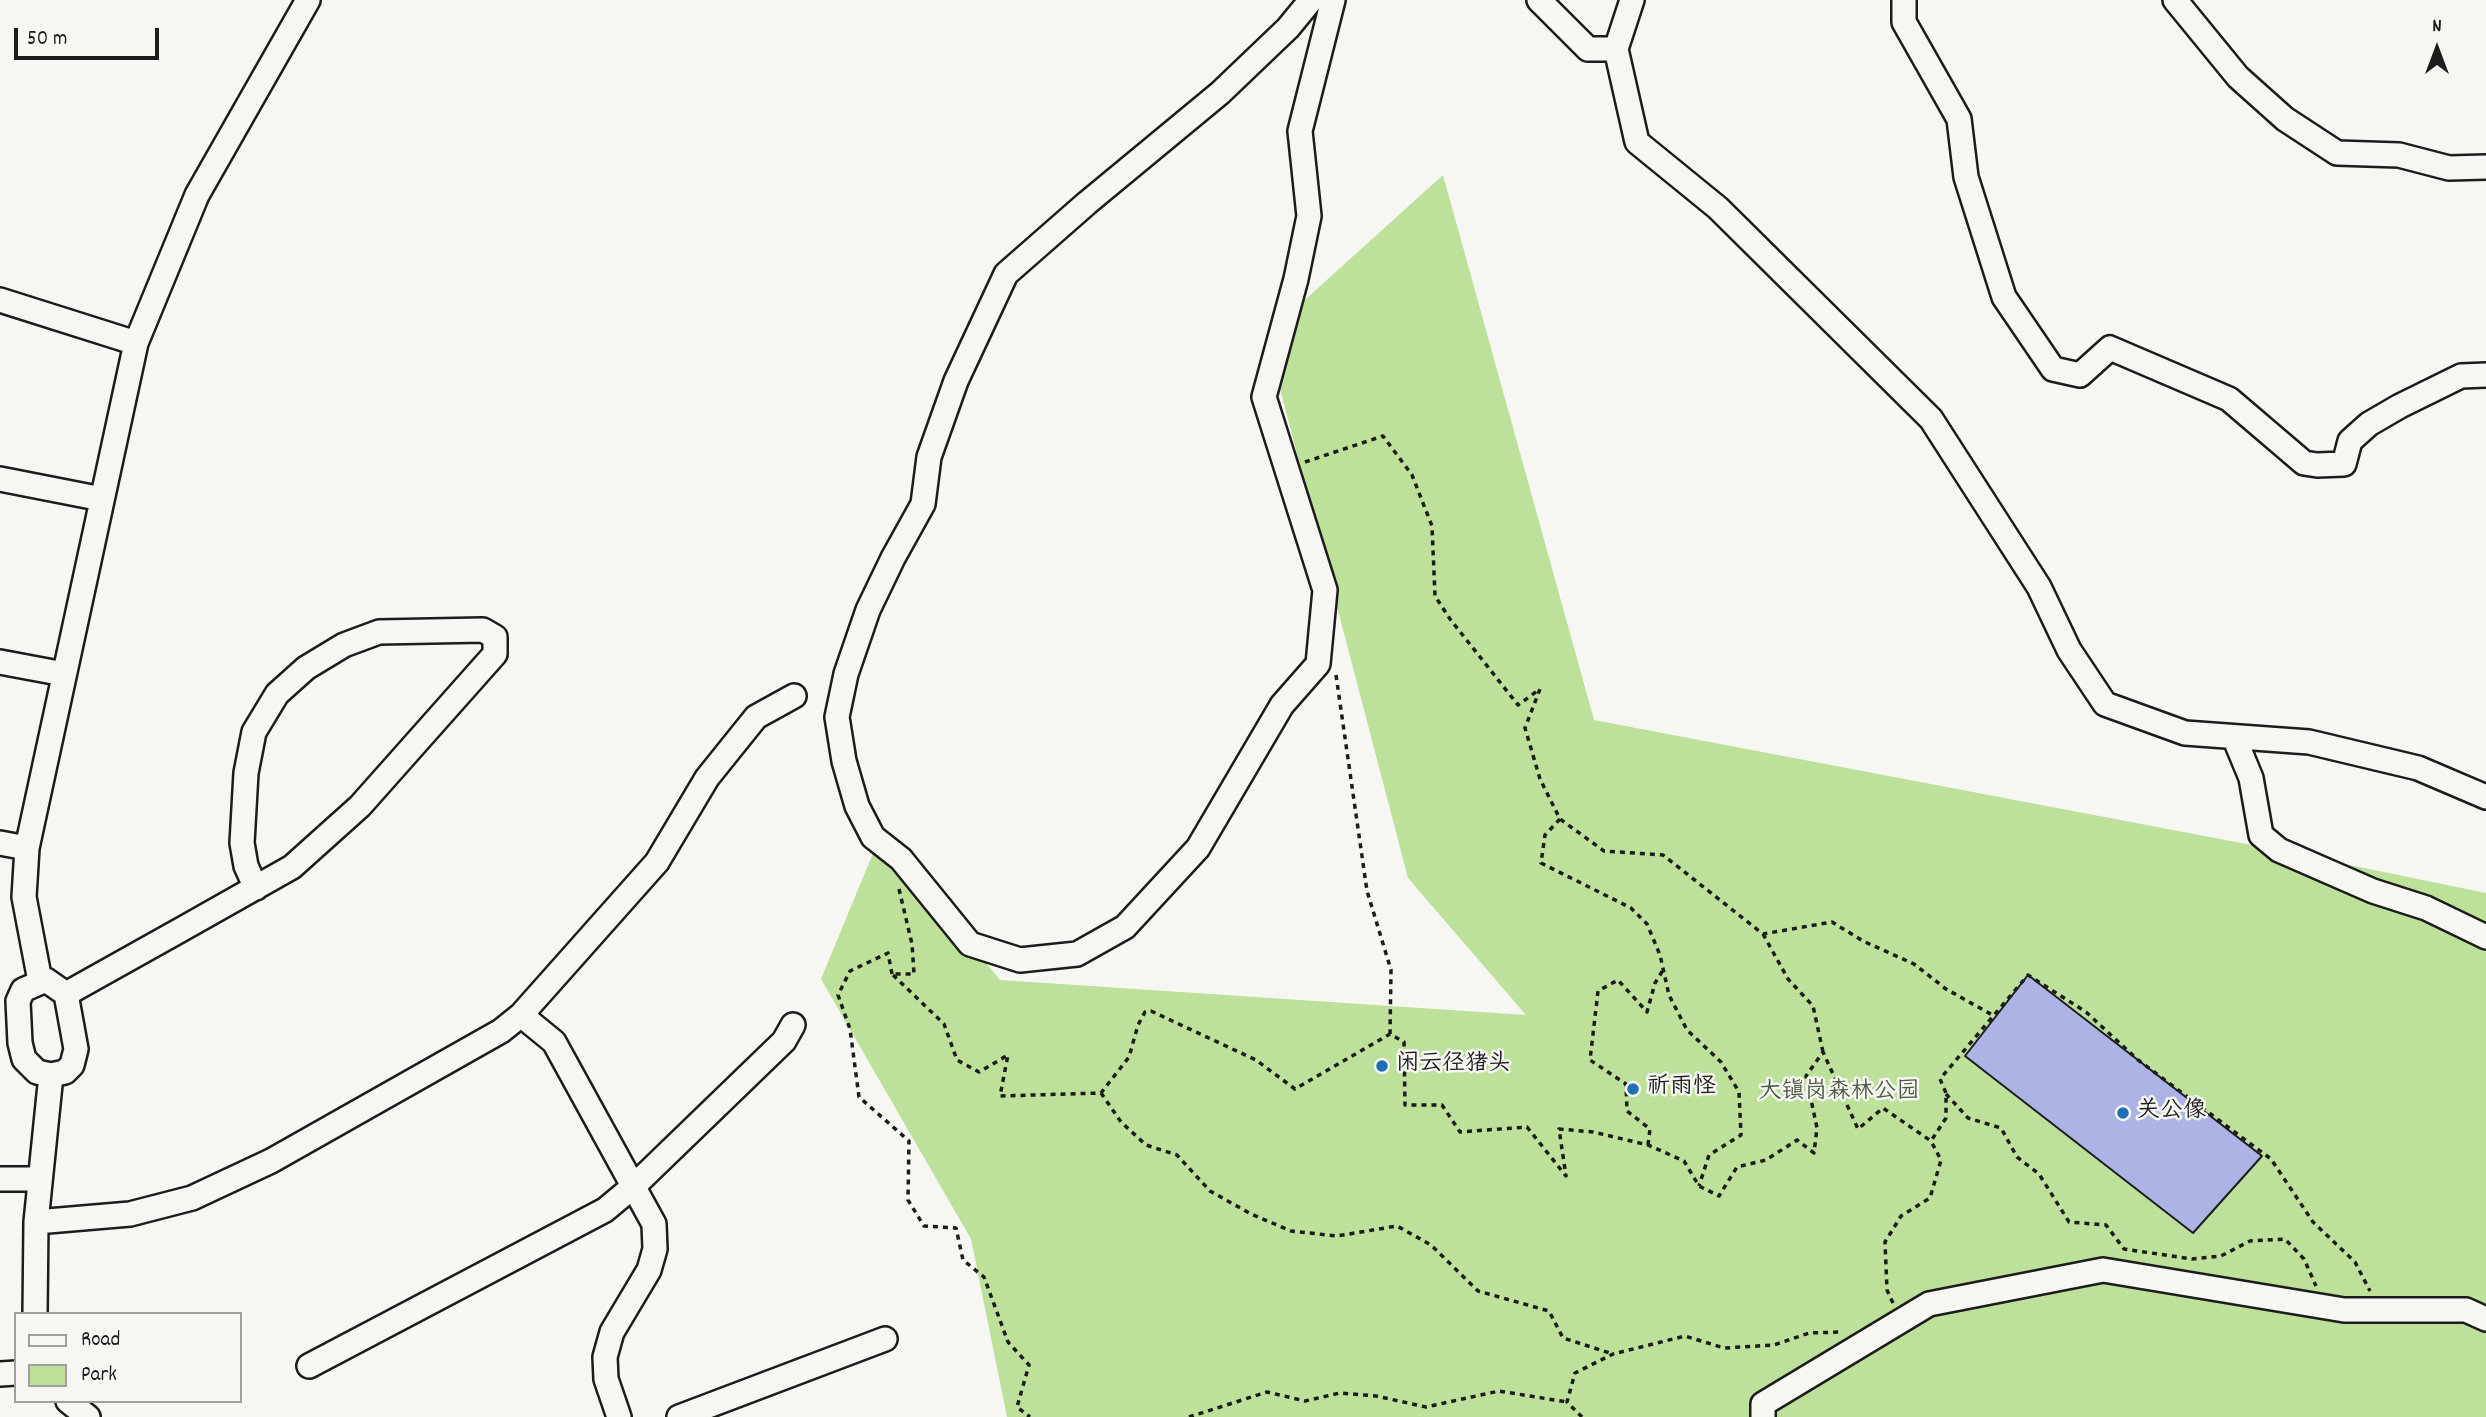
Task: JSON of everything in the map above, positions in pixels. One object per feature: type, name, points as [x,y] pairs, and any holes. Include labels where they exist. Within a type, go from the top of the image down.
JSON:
[{"type":"street","points":[[40,981],[24,897],[27,848],[136,343],[197,195],[308,0]]},
{"type":"street","points":[[1311,0],[1288,28],[1220,93],[1006,274],[956,381],[929,457],[923,504],[868,610],[846,674],[837,716],[844,761],[857,806],[873,837],[901,859],[970,944],[1020,960],[1077,954],[1125,927],[1198,848],[1282,705],[1318,664],[1325,590],[1264,397],[1309,216],[1300,131],[1333,0]]},
{"type":"street","points":[[1539,0],[1588,49],[1616,49]]},
{"type":"street","points":[[1632,0],[1616,49],[1637,142],[1718,208],[1931,419],[2039,587],[2069,650],[2105,704],[2185,733],[2309,742],[2418,768],[2486,797]]},
{"type":"street","points":[[1904,0],[1904,22],[1959,119],[1966,177],[2004,297],[2053,369],[2080,375],[2110,348],[2229,399],[2304,463],[2317,465],[2344,464],[2350,441],[2369,424],[2400,406],[2461,376],[2486,375]]},
{"type":"street","points":[[2175,0],[2238,77],[2285,119],[2337,153],[2399,155],[2449,168],[2486,167]]},
{"type":"street","points":[[0,300],[136,343]]},
{"type":"street","points":[[0,479],[102,499]]},
{"type":"street","points":[[66,994],[208,915],[244,894],[256,887],[292,867],[360,806],[495,654],[495,637],[483,630],[379,632],[344,645],[306,668],[277,694],[254,732],[246,773],[242,843],[246,866],[251,877],[256,888]]},
{"type":"street","points":[[0,662],[64,674]]},
{"type":"street","points":[[36,1222],[130,1214],[192,1198],[271,1161],[501,1031],[521,1015],[657,862],[707,778],[756,717],[794,696]]},
{"type":"street","points":[[2234,737],[2251,778],[2261,835],[2278,850],[2374,891],[2426,908],[2486,937]]},
{"type":"street","points":[[0,843],[27,848]]},
{"type":"street","points":[[40,981],[56,984],[66,994],[76,1049],[72,1065],[65,1072],[51,1075],[37,1072],[24,1059],[9,1011],[23,990],[40,981]]},
{"type":"street","points":[[521,1015],[554,1042],[635,1185],[654,1224],[655,1249],[649,1270],[612,1332],[605,1357],[606,1379],[619,1417]]},
{"type":"street","points":[[309,1366],[605,1210],[635,1185],[784,1041],[793,1025]]},
{"type":"street","points":[[35,1312],[36,1222],[51,1075]]},
{"type":"street","points":[[0,1180],[40,1179]]},
{"type":"street","points":[[1763,1417],[1763,1404],[1929,1304],[2103,1270],[2326,1307],[2466,1310],[2486,1320]]},
{"type":"street","points":[[679,1417],[885,1339]]},
{"type":"street","points":[[70,1403],[88,1417]]},
{"type":"path","points":[[1317,457],[1383,436],[1412,475],[1432,526],[1435,596],[1518,705],[1540,689],[1525,728],[1540,779],[1560,819],[1604,851],[1662,855],[1763,934],[1788,979],[1813,1006],[1823,1052],[1858,1129],[1883,1108],[1931,1141],[1941,1160],[1930,1198],[1900,1216],[1885,1242],[1887,1290],[1901,1321]]},
{"type":"path","points":[[1335,671],[1367,891],[1391,970],[1390,1034]]},
{"type":"path","points":[[1560,819],[1545,835],[1541,863],[1631,908],[1647,924],[1669,995],[1687,1030],[1721,1062],[1739,1092],[1741,1135],[1709,1155],[1699,1186]]},
{"type":"path","points":[[892,974],[914,974],[912,943],[899,892],[901,859]]},
{"type":"path","points":[[1763,934],[1832,922],[1863,941],[1914,964],[1946,989],[1996,1017]]},
{"type":"path","points":[[1030,1417],[1017,1407],[1030,1366],[1008,1342],[984,1277],[963,1260],[956,1228],[924,1226],[908,1200],[909,1141],[859,1097],[850,1028],[838,995],[850,971],[888,953],[892,974],[944,1024],[957,1060],[979,1072],[1008,1055],[1000,1096],[1101,1093]]},
{"type":"path","points":[[1648,1145],[1650,1129],[1627,1111],[1626,1084],[1590,1060],[1598,991],[1618,980],[1647,1012],[1655,983],[1663,970]]},
{"type":"path","points":[[2326,1307],[2304,1259],[2286,1239],[2250,1241],[2221,1256],[2192,1259],[2124,1249],[2106,1226],[2069,1222],[2039,1174],[2017,1157],[2000,1128],[1968,1118],[1946,1093],[1940,1079],[1996,1017],[2028,975],[2086,1012],[2138,1060],[2271,1158],[2313,1222],[2355,1262],[2383,1310]]},
{"type":"path","points":[[1101,1093],[1129,1057],[1138,1025],[1145,1012],[1151,1011],[1256,1060],[1295,1089],[1390,1034]]},
{"type":"path","points":[[1390,1034],[1404,1042],[1405,1105],[1442,1105],[1460,1132],[1527,1126],[1566,1176],[1559,1129],[1592,1132],[1648,1145],[1684,1161],[1699,1186],[1719,1196],[1737,1167],[1766,1160],[1797,1140],[1814,1153],[1817,1128],[1806,1076],[1823,1052]]},
{"type":"path","points":[[1101,1093],[1121,1122],[1146,1145],[1177,1155],[1210,1191],[1251,1214],[1291,1231],[1337,1237],[1397,1226],[1431,1245],[1478,1292],[1549,1311],[1563,1338],[1613,1353]]},
{"type":"path","points":[[1931,1141],[1946,1118],[1946,1093]]},
{"type":"path","points":[[1567,1402],[1575,1373],[1613,1353],[1685,1336],[1724,1348],[1774,1345],[1809,1334],[1848,1331]]},
{"type":"path","points":[[1189,1417],[1268,1392],[1305,1401],[1340,1393],[1376,1396],[1426,1406],[1499,1391],[1567,1402],[1582,1417]]},
{"type":"green space","name":"大镇岗森林公园","points":[[1443,175],[1594,720],[2257,846],[2486,893],[2486,1417],[1007,1417],[971,1239],[821,979],[881,834],[1000,980],[1526,1015],[1408,878],[1266,335]]},
{"type":"building","name":"关公像","points":[[2028,975],[2262,1156],[2193,1233],[1965,1056]]},
{"type":"place","name":"闲云径猪头","points":[[1382,1066]]},
{"type":"place","name":"祈雨怪","points":[[1633,1089]]},
{"type":"place","name":"关公像","points":[[2123,1113]]}]
